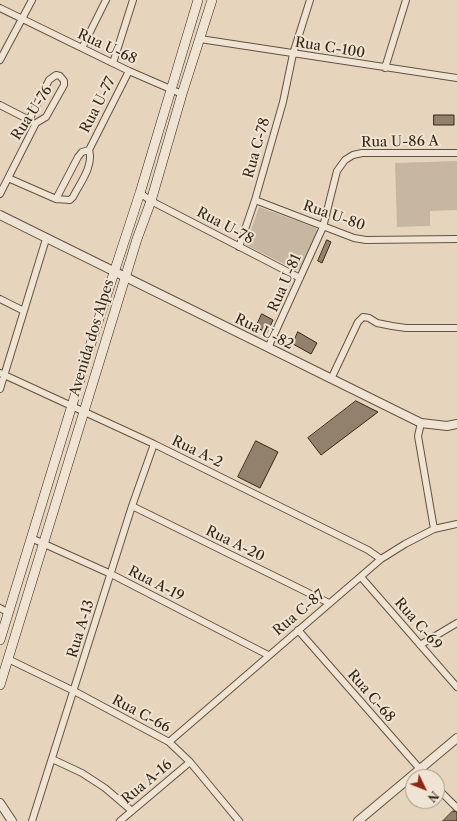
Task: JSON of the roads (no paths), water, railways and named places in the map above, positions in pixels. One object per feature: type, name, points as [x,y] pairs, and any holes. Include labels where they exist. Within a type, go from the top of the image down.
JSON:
[{"type":"main road","name":"Avenida dos Alpes","points":[[0,640],[4,610],[31,538],[140,193],[198,0]]},
{"type":"main road","name":"Avenida dos Alpes","points":[[0,684],[85,412],[137,239],[151,201],[182,94],[212,0]]},
{"type":"street","points":[[0,60],[32,0]]},
{"type":"street","points":[[82,48],[106,0]]},
{"type":"street","points":[[113,63],[132,0]]},
{"type":"street","name":"Rua C-78","points":[[239,247],[255,200],[283,102],[293,54],[310,0]]},
{"type":"street","points":[[385,68],[406,0]]},
{"type":"street","name":"Rua U-68","points":[[0,8],[129,71],[182,94]]},
{"type":"street","name":"Rua C-100","points":[[200,39],[457,78]]},
{"type":"street","name":"Rua U-77","points":[[89,150],[82,152],[78,157],[56,199],[66,201],[73,197],[90,163],[89,150],[129,71]]},
{"type":"street","name":"Rua U-76","points":[[0,194],[36,123],[46,118],[64,85],[64,81],[60,76],[56,75],[49,80],[29,120]]},
{"type":"street","points":[[0,105],[36,123]]},
{"type":"street","name":"Rua U-86 A","points":[[322,227],[336,171],[345,160],[353,155],[362,153],[457,153]]},
{"type":"street","points":[[8,178],[56,199]]},
{"type":"street","name":"Rua U-78","points":[[140,193],[151,201],[300,278]]},
{"type":"street","name":"Rua U-80","points":[[255,200],[354,238],[366,240],[457,239]]},
{"type":"street","name":"Rua U-82","points":[[0,215],[114,273],[421,424]]},
{"type":"street","name":"Rua U-81","points":[[268,348],[322,227]]},
{"type":"street","points":[[0,389],[2,374],[24,311],[46,239]]},
{"type":"street","points":[[0,299],[24,311]]},
{"type":"street","points":[[331,379],[358,322],[363,316],[377,323],[406,328],[457,328]]},
{"type":"street","name":"Rua A-2","points":[[2,374],[154,444],[368,550],[381,559]]},
{"type":"street","points":[[434,529],[418,436],[421,424],[447,426],[457,424]]},
{"type":"street","name":"Rua A-13","points":[[32,821],[132,506],[154,444]]},
{"type":"street","name":"Rua A-20","points":[[132,506],[329,604]]},
{"type":"street","name":"Rua C-87","points":[[169,742],[381,559],[405,544],[434,529],[457,524]]},
{"type":"street","name":"Rua A-19","points":[[31,538],[111,574],[268,655]]},
{"type":"street","name":"Rua C-69","points":[[361,577],[457,687]]},
{"type":"street","points":[[420,645],[457,623]]},
{"type":"street","name":"Rua C-68","points":[[298,630],[418,769]]},
{"type":"street","name":"Rua C-66","points":[[8,659],[74,691],[169,742],[190,762],[239,821]]},
{"type":"street","points":[[420,769],[457,738]]},
{"type":"street","points":[[52,759],[82,773],[106,788],[132,810]]},
{"type":"street","name":"Rua A-16","points":[[120,821],[190,762]]},
{"type":"street","points":[[358,821],[405,782]]},
{"type":"street","points":[[445,796],[457,808]]},
{"type":"street","points":[[0,803],[12,821]]}]
